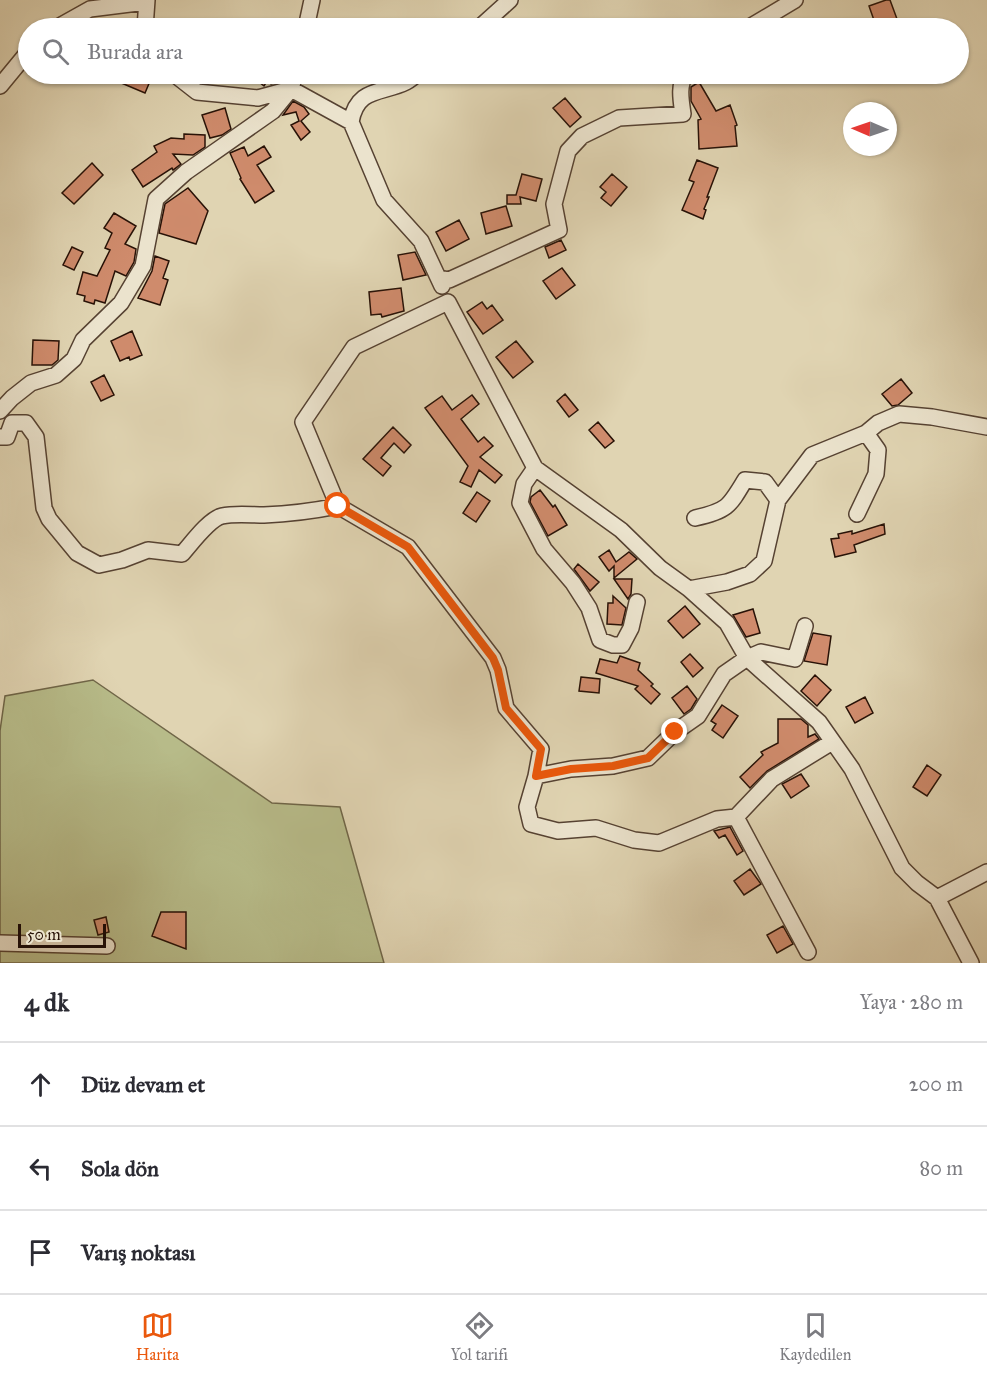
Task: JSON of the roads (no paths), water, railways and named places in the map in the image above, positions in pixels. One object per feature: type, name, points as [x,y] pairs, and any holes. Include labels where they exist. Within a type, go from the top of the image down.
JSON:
[{"type":"street","points":[[308,18],[312,0]]},
{"type":"street","points":[[490,18],[510,0]]},
{"type":"street","points":[[765,18],[795,0]]},
{"type":"street","points":[[74,18],[90,9],[146,1],[145,18]]},
{"type":"street","points":[[0,86],[18,64]]},
{"type":"street","points":[[187,84],[197,92],[258,98],[291,89],[351,122]]},
{"type":"street","points":[[0,411],[31,383],[56,375],[74,359],[83,340],[121,303],[143,266],[156,199],[186,172],[273,111],[291,89],[292,84]]},
{"type":"street","points":[[398,84],[369,93],[353,111],[351,122],[384,200],[421,241],[448,302],[535,468],[621,530],[660,568],[689,589],[727,623],[747,658],[819,722],[852,769],[902,868],[916,883],[937,898],[971,963]]},
{"type":"street","points":[[439,278],[448,280],[559,230],[554,204],[568,151],[582,136],[620,118],[683,114],[680,94],[681,84]]},
{"type":"street","points":[[448,302],[354,347],[303,422],[338,506],[408,547],[493,658],[498,670],[506,708],[541,749],[527,807],[531,824],[558,831],[596,828],[634,840],[658,843],[717,819],[736,817],[772,779],[832,742]]},
{"type":"street","points":[[689,589],[726,582],[750,574],[764,561],[778,500],[812,455],[866,433],[878,423],[899,414],[987,426]]},
{"type":"street","points":[[0,437],[7,437],[12,423],[26,423],[36,437],[44,508],[49,519],[77,553],[99,565],[122,560],[148,550],[182,554],[199,534],[220,516],[268,515],[299,511],[305,513],[338,506]]},
{"type":"street","points":[[857,514],[876,474],[878,450],[866,433]]},
{"type":"street","points":[[535,468],[524,484],[520,503],[544,549],[573,583],[589,608],[600,640],[613,645],[622,645],[631,628],[637,602]]},
{"type":"street","points":[[695,518],[719,513],[734,499],[745,480],[765,482],[778,500]]},
{"type":"street","points":[[536,776],[571,769],[613,766],[648,758],[675,732],[698,716],[724,674],[747,658],[760,652],[795,659],[806,626]]},
{"type":"street","points":[[736,817],[807,952]]},
{"type":"street","points":[[937,898],[987,872]]},
{"type":"street","points":[[0,943],[107,946]]}]
